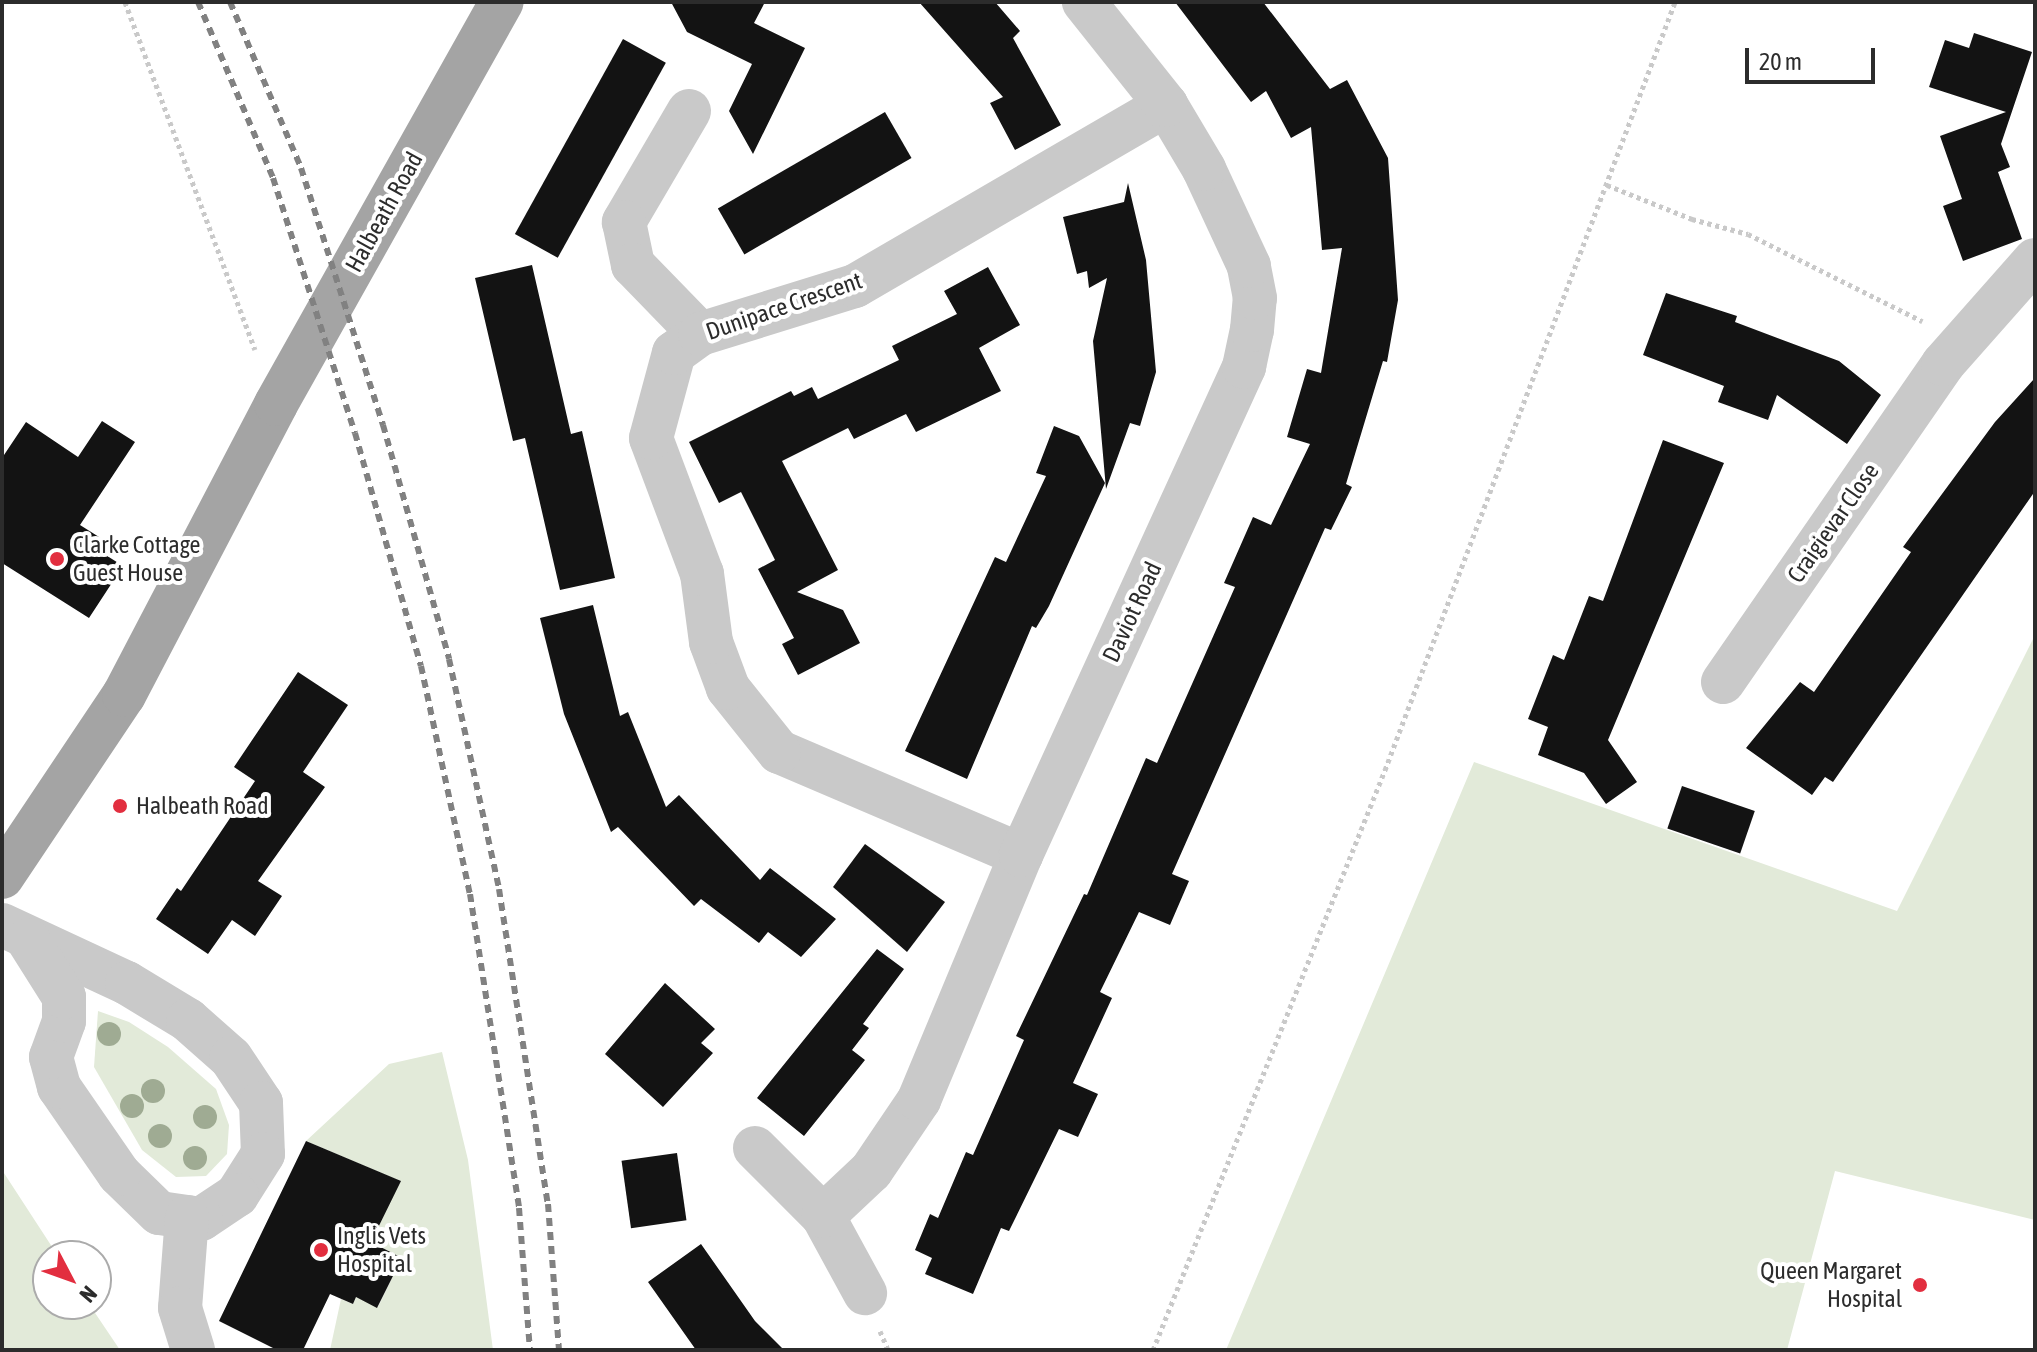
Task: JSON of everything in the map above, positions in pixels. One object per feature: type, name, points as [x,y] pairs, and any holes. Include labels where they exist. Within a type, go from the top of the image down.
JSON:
[{"type":"main road","name":"Halbeath Road","points":[[2,877],[124,695],[276,404],[502,2]]},
{"type":"street","name":"Daviot Road","points":[[823,1216],[871,1171],[919,1100],[1021,855],[1244,367],[1252,330],[1255,298],[1249,266],[1204,169],[1166,105],[1084,2]]},
{"type":"street","name":"Dunipace Crescent","points":[[1021,855],[779,752],[728,688],[711,642],[702,574],[651,438],[674,353],[700,334],[855,286],[1166,105]]},
{"type":"street","points":[[689,111],[624,222],[633,265],[700,334]]},
{"type":"street","name":"Craigievar Close","points":[[1723,682],[1953,352],[2035,260]]},
{"type":"street","points":[[15,932],[127,983],[188,1020],[231,1058],[261,1103],[263,1154],[237,1195],[201,1219],[159,1213],[119,1174],[59,1087],[51,1057],[64,1021],[64,997],[15,932]]},
{"type":"street","points":[[755,1148],[823,1216],[865,1293]]},
{"type":"street","points":[[187,1217],[180,1308],[193,1350]]},
{"type":"path","points":[[125,2],[276,404]]},
{"type":"path","points":[[1153,1350],[1385,770],[1675,2]]},
{"type":"path","points":[[1607,185],[1692,219],[1748,234],[1953,352]]},
{"type":"green space","points":[[2035,635],[2035,1220],[1835,1171],[1787,1350],[1226,1350],[1474,762],[1897,911]]},
{"type":"green space","points":[[98,1011],[129,1022],[168,1047],[216,1089],[229,1125],[227,1154],[206,1176],[176,1177],[142,1150],[94,1067]]},
{"type":"green space","points":[[442,1052],[468,1160],[493,1350],[330,1350],[341,1299],[353,1304],[356,1297],[378,1307],[402,1258],[371,1242],[400,1181],[306,1141],[389,1064]]},
{"type":"green space","points":[[2,1170],[48,1240],[32,1240],[32,1320],[100,1320],[120,1350],[2,1350]]},
{"type":"building","points":[[671,2],[765,2],[754,23],[805,48],[753,154],[729,111],[752,64],[687,32]]},
{"type":"building","points":[[919,2],[995,2],[1020,31],[1013,38],[1061,125],[1015,150],[990,103],[1003,97]]},
{"type":"building","points":[[1175,2],[1263,2],[1330,89],[1347,80],[1388,158],[1398,300],[1387,362],[1383,361],[1346,484],[1352,487],[1331,530],[1325,528],[1172,874],[1189,881],[1170,925],[1139,912],[1100,992],[1112,998],[1073,1083],[1098,1094],[1078,1137],[1059,1129],[1009,1231],[1001,1228],[973,1294],[925,1274],[932,1258],[915,1250],[930,1214],[938,1218],[966,1152],[973,1155],[1024,1040],[1016,1036],[1084,894],[1087,895],[1146,758],[1157,763],[1235,587],[1224,583],[1253,517],[1271,525],[1310,444],[1287,437],[1307,369],[1321,373],[1342,248],[1322,250],[1311,127],[1291,138],[1266,91],[1251,102]]},
{"type":"building","points":[[1974,33],[2032,52],[2001,144],[2010,167],[1998,172],[2022,239],[1963,261],[1943,206],[1962,199],[1940,136],[2006,112],[1929,87],[1945,40],[1969,48]]},
{"type":"building","points":[[623,39],[666,63],[558,258],[515,234]]},
{"type":"building","points":[[885,112],[912,158],[744,254],[718,208]]},
{"type":"building","points":[[1128,183],[1146,260],[1156,372],[1140,426],[1130,423],[1106,489],[1093,341],[1107,278],[1089,288],[1087,271],[1077,274],[1063,217],[1124,202]]},
{"type":"building","points":[[532,265],[571,434],[582,431],[615,578],[560,590],[525,438],[513,441],[475,278]]},
{"type":"building","points":[[988,267],[1020,325],[979,348],[1001,391],[916,432],[906,414],[854,439],[848,428],[782,461],[838,570],[797,592],[843,610],[860,643],[798,675],[782,644],[794,638],[758,569],[775,560],[741,492],[719,503],[689,442],[791,391],[794,396],[812,387],[818,399],[899,360],[892,346],[957,314],[944,291]]},
{"type":"building","points":[[1666,293],[1737,316],[1735,322],[1839,361],[1881,395],[1847,444],[1777,395],[1768,420],[1718,402],[1724,386],[1643,355]]},
{"type":"building","points":[[2035,378],[2035,491],[1833,782],[1825,777],[1812,795],[1746,748],[1800,682],[1814,692],[1911,552],[1903,547],[1995,422]]},
{"type":"building","points":[[102,421],[135,442],[80,525],[107,542],[101,552],[123,566],[89,618],[2,563],[2,458],[26,422],[78,457]]},
{"type":"building","points":[[1054,426],[1079,436],[1105,483],[1049,606],[1036,628],[1032,626],[967,779],[905,751],[995,557],[1006,562],[1046,476],[1036,473]]},
{"type":"building","points":[[1663,440],[1724,463],[1608,740],[1637,782],[1606,804],[1584,773],[1538,755],[1548,727],[1528,719],[1553,655],[1564,660],[1589,596],[1603,601]]},
{"type":"building","points":[[593,605],[620,716],[628,712],[666,807],[679,795],[760,880],[770,868],[836,919],[801,957],[768,932],[759,943],[701,899],[694,906],[618,827],[611,832],[564,714],[540,618]]},
{"type":"building","points":[[298,672],[348,705],[303,772],[325,787],[258,881],[282,896],[255,936],[232,920],[208,954],[156,919],[177,888],[181,891],[255,781],[234,767]]},
{"type":"building","points":[[1682,786],[1755,811],[1740,854],[1667,829]]},
{"type":"building","points":[[865,844],[945,902],[907,952],[833,887]]},
{"type":"building","points":[[877,949],[904,969],[863,1024],[869,1028],[852,1050],[865,1060],[804,1136],[757,1098]]},
{"type":"building","points":[[665,983],[715,1029],[701,1043],[713,1053],[663,1107],[605,1054]]},
{"type":"building","name":"Inglis Vets Hospital","points":[[306,1141],[401,1181],[371,1242],[402,1258],[377,1308],[356,1297],[353,1304],[330,1294],[303,1350],[277,1350],[219,1321]]},
{"type":"building","points":[[677,1153],[686,1220],[631,1228],[622,1161]]},
{"type":"building","points":[[701,1244],[755,1321],[784,1350],[696,1350],[648,1282]]},
{"type":"railway","points":[[198,2],[273,178],[355,433],[421,666],[470,894],[519,1208],[530,1350]]},
{"type":"railway","points":[[230,2],[301,168],[383,425],[449,659],[499,889],[548,1204],[559,1350]]},
{"type":"place","name":"Clarke Cottage Guest House","points":[[57,559]]},
{"type":"place","name":"Halbeath Road","points":[[120,806]]},
{"type":"place","name":"Inglis Vets Hospital","points":[[321,1250]]},
{"type":"place","name":"Queen Margaret Hospital","points":[[1920,1285]]}]
